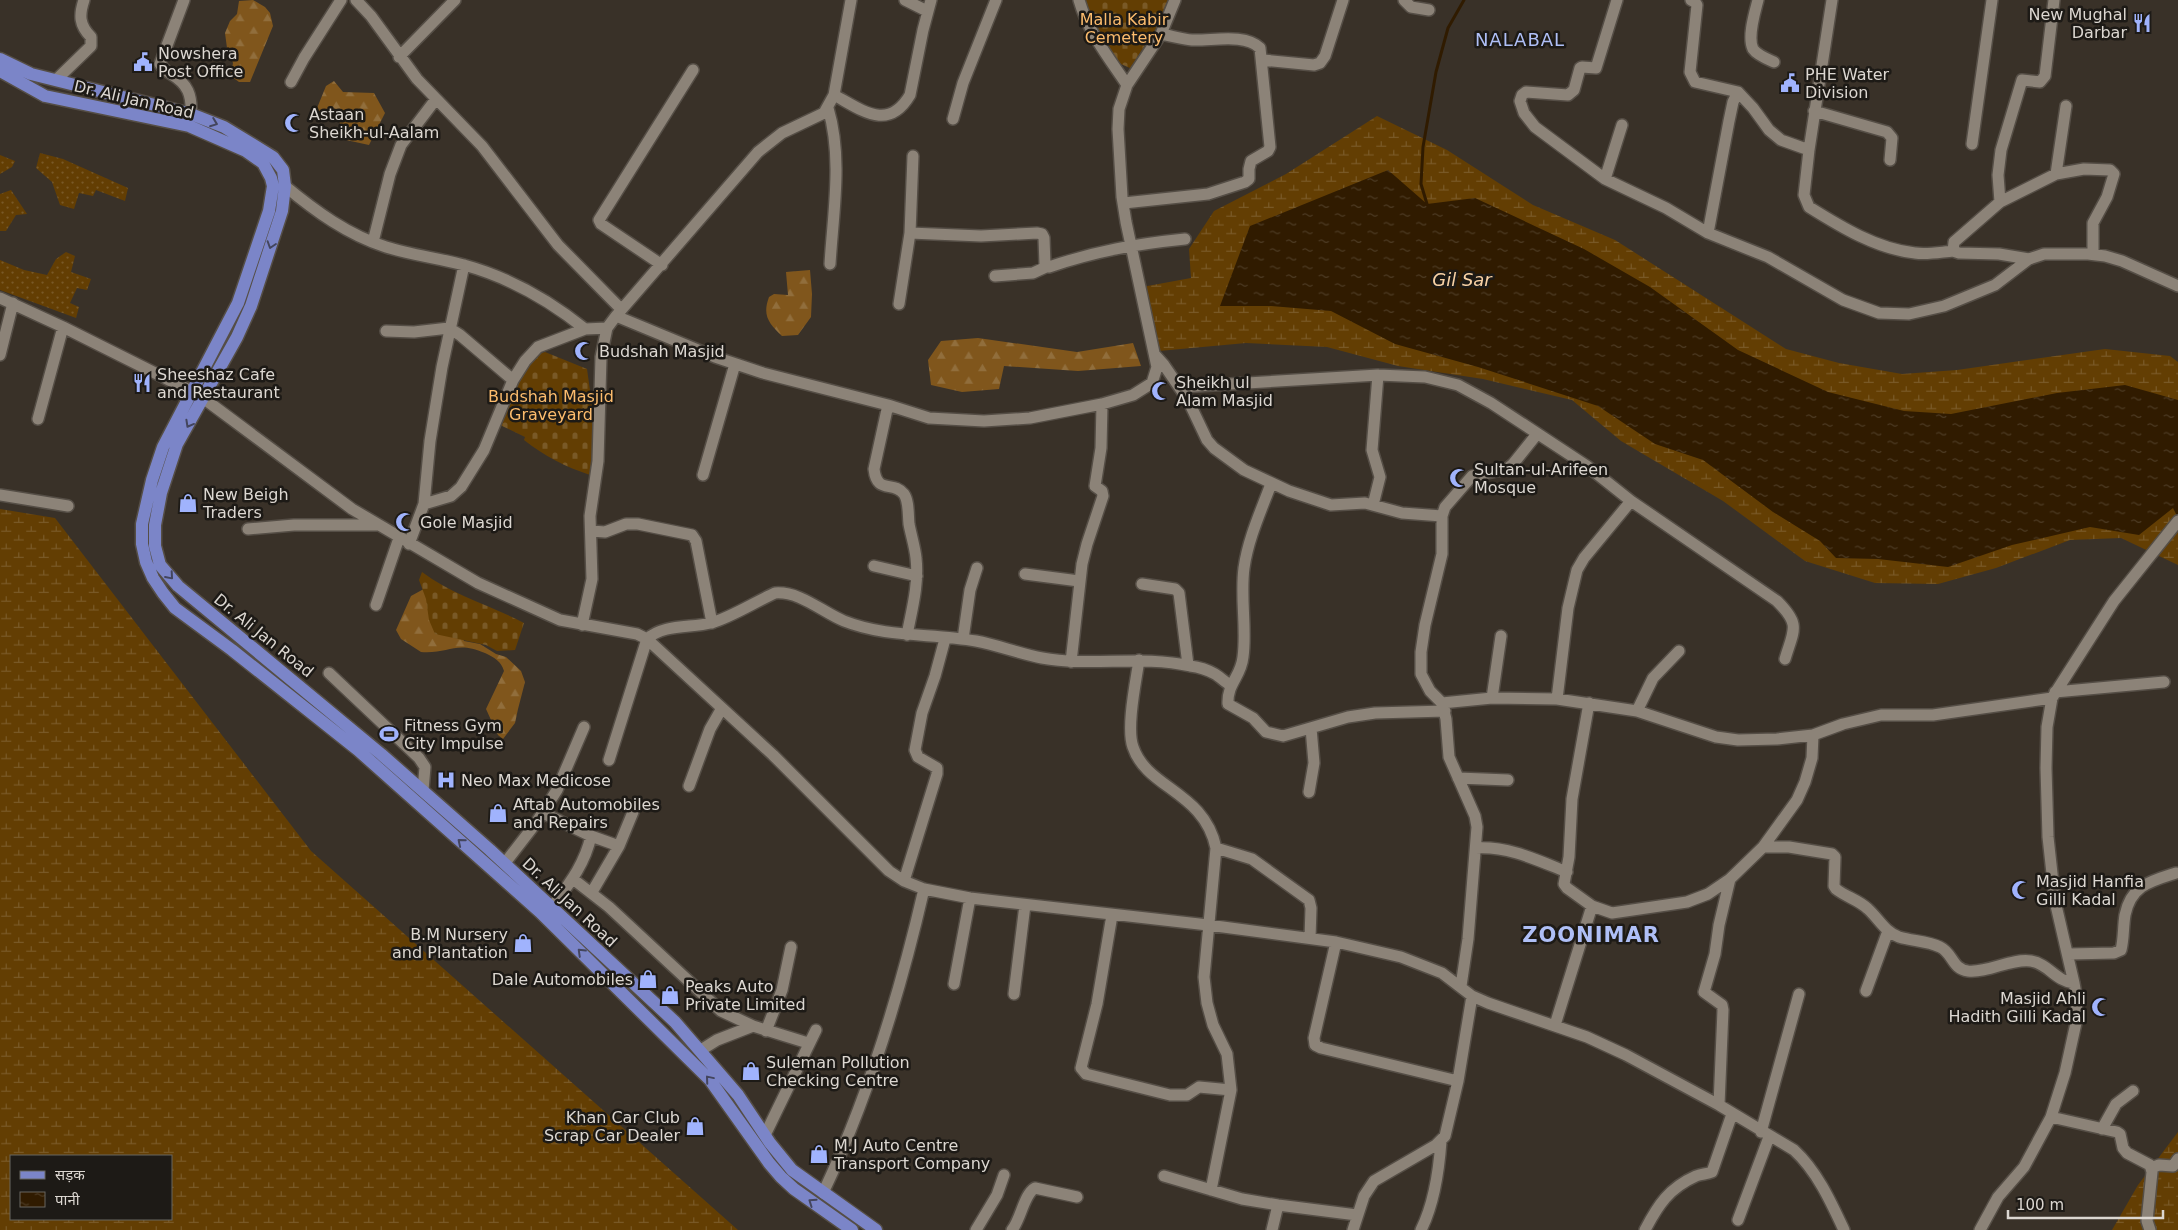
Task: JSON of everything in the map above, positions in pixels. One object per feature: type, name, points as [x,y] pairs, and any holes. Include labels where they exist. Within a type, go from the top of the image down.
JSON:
[{"type":"main road","name":"Dr. Ali Jan Road","points":[[0,59],[31,74],[190,114],[224,127],[273,157],[282,170],[285,186],[282,211],[251,306],[237,337],[178,444],[161,493],[155,525],[155,546],[160,565],[178,586],[423,790],[505,863],[675,1022],[738,1094],[765,1135],[792,1170],[876,1230]]},
{"type":"main road","name":"Dr. Ali Jan Road","points":[[0,71],[45,96],[189,126],[246,151],[263,163],[271,178],[273,186],[269,211],[238,303],[163,447],[152,480],[142,524],[142,544],[146,562],[153,578],[163,593],[176,608],[358,750],[540,912],[704,1073],[728,1102],[769,1163],[781,1177],[794,1189],[852,1230]]},
{"type":"main road","points":[[27,86],[31,74]]},
{"type":"street","points":[[56,80],[91,46],[91,37],[84,31],[80,20],[84,0]]},
{"type":"street","points":[[184,0],[160,64],[162,68],[178,78],[190,92],[190,114]]},
{"type":"street","points":[[291,82],[341,0]]},
{"type":"street","points":[[356,0],[371,16],[400,57],[436,99],[482,146],[558,245],[618,312],[735,364],[808,386],[888,405],[929,418],[984,421],[1030,418],[1102,404],[1132,395],[1152,383],[1156,376],[1156,355],[1131,245],[1124,203],[1118,129],[1119,108],[1127,85],[1162,34],[1174,0]]},
{"type":"street","points":[[400,57],[456,0]]},
{"type":"street","points":[[582,625],[592,579],[592,531],[590,516],[599,444],[601,357],[607,328],[618,312],[662,265],[758,152],[782,133],[824,113],[828,108],[834,95],[851,0]]},
{"type":"street","points":[[834,95],[873,115],[893,114],[905,104],[910,95],[929,6],[906,0]]},
{"type":"street","points":[[954,119],[963,83],[996,0]]},
{"type":"street","points":[[1079,0],[1083,15],[1091,32],[1127,85]]},
{"type":"street","points":[[1263,60],[1314,65],[1320,63],[1325,56],[1342,0]]},
{"type":"street","points":[[1404,0],[1411,7],[1429,10]]},
{"type":"street","points":[[1617,0],[1596,68],[1580,68],[1574,90],[1568,95],[1526,92],[1520,101],[1524,113],[1535,127],[1605,179],[1666,208],[1708,233],[1768,257],[1843,300],[1879,312],[1895,314],[1928,311],[1983,291],[2006,278],[2029,259],[2044,254],[2060,252],[2093,254],[2122,261],[2178,286]]},
{"type":"street","points":[[1691,0],[1697,6],[1690,72],[1695,82],[1738,92],[1753,108],[1769,130],[1780,140],[1809,150]]},
{"type":"street","points":[[1758,0],[1751,37],[1753,48],[1759,54],[1774,62]]},
{"type":"street","points":[[1832,0],[1809,150],[1804,196],[1809,207],[1843,228],[1899,251],[1916,254],[1953,251],[1965,254],[2000,254],[2029,259]]},
{"type":"street","points":[[1972,144],[1992,0]]},
{"type":"street","points":[[2000,202],[1998,175],[2004,140],[2022,80],[2040,82],[2045,76],[2054,0]]},
{"type":"street","points":[[1124,203],[1208,194],[1238,185],[1249,179],[1248,169],[1251,161],[1268,151],[1270,147],[1263,60],[1260,48],[1250,42],[1226,38],[1194,40],[1162,34]]},
{"type":"street","points":[[662,265],[601,224],[599,220],[693,70]]},
{"type":"street","points":[[1708,233],[1729,120],[1733,102],[1738,92]]},
{"type":"street","points":[[373,242],[390,174],[401,145],[436,99]]},
{"type":"street","points":[[2056,174],[2066,106]]},
{"type":"street","points":[[828,108],[833,125],[835,166],[830,264]]},
{"type":"street","points":[[1814,111],[1887,132],[1892,138],[1890,160]]},
{"type":"street","points":[[1605,179],[1622,125]]},
{"type":"street","points":[[899,304],[910,233],[914,156]]},
{"type":"street","points":[[1953,251],[1954,242],[2000,202],[2056,174],[2077,169],[2113,172],[2114,179],[2107,197],[2093,222],[2093,254]]},
{"type":"street","points":[[285,186],[324,217],[373,242],[408,253],[464,265],[497,276],[537,295],[585,329]]},
{"type":"street","points":[[910,233],[981,236],[1042,234],[1044,238],[1046,267]]},
{"type":"street","points":[[995,276],[1033,273],[1086,254],[1131,245],[1185,238]]},
{"type":"street","points":[[376,605],[404,541],[424,504],[430,442],[449,328],[464,265]]},
{"type":"street","points":[[0,298],[63,327],[191,391]]},
{"type":"street","points":[[0,355],[13,303]]},
{"type":"street","points":[[38,420],[63,327]]},
{"type":"street","points":[[386,331],[414,332],[449,328],[460,335],[513,380]]},
{"type":"street","points":[[424,504],[451,496],[461,487],[484,450],[513,380],[525,361],[538,347],[585,329],[607,328]]},
{"type":"street","points":[[1156,355],[1180,387],[1188,400],[1200,429],[1214,448],[1244,470],[1271,484],[1331,505],[1357,503],[1373,505],[1402,514],[1442,516]]},
{"type":"street","points":[[702,474],[735,364]]},
{"type":"street","points":[[1180,387],[1378,375],[1425,377],[1458,385],[1491,403],[1587,466],[1631,501],[1777,601],[1792,618],[1794,626],[1785,659]]},
{"type":"street","points":[[1373,505],[1380,477],[1372,450],[1378,375]]},
{"type":"street","points":[[203,398],[308,477],[376,525],[478,583],[560,620],[636,634],[647,640],[815,795],[889,871],[904,881],[924,889],[970,898],[1208,924],[1336,942],[1401,957],[1428,966],[1461,986],[1472,996],[1555,1025],[1626,1055],[1719,1105],[1794,1150],[1804,1159],[1831,1202],[1844,1230]]},
{"type":"street","points":[[1072,662],[1079,581],[1086,544],[1103,496],[1102,491],[1095,486],[1101,448],[1102,404]]},
{"type":"street","points":[[888,405],[874,469],[875,479],[879,483],[900,490],[904,494],[916,555],[917,576],[906,635]]},
{"type":"street","points":[[1461,986],[1476,848],[1475,816],[1449,757],[1443,707],[1424,683],[1421,674],[1421,652],[1425,625],[1442,554],[1442,516],[1445,507],[1472,476],[1506,470],[1537,434]]},
{"type":"street","points":[[1271,484],[1252,538],[1244,569],[1244,649],[1239,672],[1230,686],[1228,704],[1253,718],[1266,732],[1283,736],[1332,720],[1375,713],[1443,707],[1492,698],[1557,699],[1637,711],[1716,737],[1731,739],[1777,739],[1813,735],[1843,724],[1881,715],[1933,715],[2054,695],[2164,682]]},
{"type":"street","points":[[0,495],[68,506]]},
{"type":"street","points":[[1557,699],[1568,608],[1577,570],[1584,558],[1631,501]]},
{"type":"street","points":[[1980,1230],[1998,1197],[2024,1167],[2051,1118],[2073,1040],[2077,1000],[2069,954],[2055,901],[2048,837],[2047,735],[2054,695],[2114,601],[2178,521]]},
{"type":"street","points":[[592,531],[605,532],[626,524],[638,524],[692,535],[696,541],[712,622]]},
{"type":"street","points":[[248,529],[294,525],[376,525]]},
{"type":"street","points":[[874,566],[917,576]]},
{"type":"street","points":[[963,639],[970,590],[977,568]]},
{"type":"street","points":[[1025,574],[1079,581]]},
{"type":"street","points":[[1142,584],[1175,589],[1179,593],[1188,665]]},
{"type":"street","points":[[609,760],[647,640],[653,634],[663,630],[712,622],[775,593],[784,592],[794,595],[836,618],[852,624],[906,635],[963,639],[994,645],[1035,657],[1072,662],[1139,660],[1188,665],[1214,673],[1230,686]]},
{"type":"street","points":[[1492,698],[1502,636]]},
{"type":"street","points":[[904,881],[937,774],[937,768],[918,757],[915,750],[922,713],[935,676],[945,638]]},
{"type":"street","points":[[1637,711],[1653,678],[1679,651]]},
{"type":"street","points":[[1139,660],[1130,733],[1132,746],[1138,758],[1149,771],[1190,802],[1201,814],[1213,835],[1216,848],[1204,977],[1207,1003],[1213,1025],[1227,1054],[1231,1090],[1211,1190]]},
{"type":"street","points":[[328,673],[419,758],[424,768],[423,790]]},
{"type":"street","points":[[1589,704],[1572,799],[1569,857],[1564,884],[1592,906],[1612,913],[1687,902],[1708,894],[1730,879],[1763,847],[1787,815],[1805,782],[1812,758],[1813,735]]},
{"type":"street","points":[[689,786],[710,729],[722,708]]},
{"type":"street","points":[[505,863],[543,813],[566,773],[584,727]]},
{"type":"street","points":[[1309,792],[1314,763],[1311,728]]},
{"type":"street","points":[[1458,778],[1508,780]]},
{"type":"street","points":[[592,892],[619,846],[634,812]]},
{"type":"street","points":[[543,813],[591,836],[619,846]]},
{"type":"street","points":[[552,907],[573,880],[584,859],[591,836]]},
{"type":"street","points":[[1476,848],[1488,847],[1514,852],[1566,872]]},
{"type":"street","points":[[1763,847],[1789,847],[1832,854],[1836,862],[1834,886],[1836,889],[1868,909],[1888,931],[1899,936],[1941,947],[1959,969],[1974,971],[2030,961],[2040,964],[2060,980],[2074,984]]},
{"type":"street","points":[[1216,848],[1252,858],[1308,900],[1311,908],[1310,938]]},
{"type":"street","points":[[2069,954],[2121,950],[2125,915],[2138,888],[2176,873]]},
{"type":"street","points":[[1719,1105],[1723,1010],[1722,1005],[1704,992],[1715,954],[1719,925],[1730,879]]},
{"type":"street","points":[[573,880],[592,892],[714,1005],[753,1026],[808,1043]]},
{"type":"street","points":[[823,1193],[855,1122],[873,1071],[924,889]]},
{"type":"street","points":[[954,984],[970,898]]},
{"type":"street","points":[[1014,994],[1025,905]]},
{"type":"street","points":[[1555,1025],[1592,906]]},
{"type":"street","points":[[1112,915],[1098,1004],[1081,1068],[1082,1071],[1086,1074],[1170,1095],[1187,1095],[1199,1088],[1231,1090]]},
{"type":"street","points":[[1866,991],[1888,931]]},
{"type":"street","points":[[1336,942],[1314,1038],[1316,1045],[1321,1048],[1458,1081]]},
{"type":"street","points":[[766,1030],[775,1012],[782,990],[791,947]]},
{"type":"street","points":[[1738,1220],[1765,1134],[1799,994]]},
{"type":"street","points":[[1422,1230],[1430,1205],[1441,1141],[1448,1124],[1458,1081],[1472,996]]},
{"type":"street","points":[[701,1050],[718,1040],[753,1026]]},
{"type":"street","points":[[765,1135],[808,1043],[816,1030]]},
{"type":"street","points":[[2102,1129],[2116,1104],[2133,1090]]},
{"type":"street","points":[[1645,1230],[1657,1208],[1667,1195],[1693,1178],[1712,1172],[1715,1168],[1732,1114]]},
{"type":"street","points":[[2051,1118],[2120,1134],[2123,1148],[2127,1153],[2150,1165],[2152,1186],[2148,1221],[2150,1230]]},
{"type":"street","points":[[1353,1230],[1364,1196],[1374,1181],[1441,1141]]},
{"type":"street","points":[[2151,1168],[2159,1165],[2173,1166],[2178,1159]]},
{"type":"street","points":[[976,1230],[997,1194],[1004,1174]]},
{"type":"street","points":[[1164,1176],[1242,1199],[1357,1215]]},
{"type":"street","points":[[1012,1230],[1022,1213],[1029,1194],[1035,1188],[1077,1197]]},
{"type":"street","points":[[1272,1230],[1278,1205]]},
{"type":"green space","points":[[253,0],[265,7],[270,13],[273,26],[250,82],[239,82],[231,76],[233,63],[227,48],[225,33],[230,21],[237,14],[239,1]]},
{"type":"green space","name":"Malla Kabir Cemetery","points":[[1081,0],[1168,0],[1155,30],[1130,68],[1114,61]]},
{"type":"green space","points":[[334,81],[343,92],[374,93],[385,113],[369,145],[346,140],[338,118],[324,120],[315,113],[326,86]]},
{"type":"green space","name":"Gil Sar","points":[[1377,116],[1447,150],[1533,205],[1615,240],[1786,349],[1839,363],[1902,374],[1957,370],[2105,349],[2170,356],[2178,362],[2178,565],[2121,538],[2070,540],[1996,568],[1938,584],[1875,583],[1805,561],[1723,501],[1621,441],[1572,400],[1483,379],[1398,366],[1327,347],[1246,343],[1159,351],[1142,287],[1191,278],[1189,249],[1214,211],[1286,174]]},
{"type":"green space","points":[[40,153],[63,159],[128,188],[125,201],[96,190],[93,196],[79,193],[74,209],[60,205],[52,182],[36,168]]},
{"type":"green space","points":[[0,155],[15,161],[12,167],[0,174]]},
{"type":"green space","points":[[11,190],[27,214],[16,215],[6,231],[0,231],[0,194]]},
{"type":"green space","points":[[66,252],[75,256],[71,272],[91,279],[87,290],[77,288],[70,303],[79,307],[76,318],[0,290],[0,260],[24,270],[47,275],[56,259]]},
{"type":"green space","points":[[810,270],[811,317],[798,335],[782,336],[768,319],[766,309],[769,297],[774,294],[788,295],[786,272]]},
{"type":"green space","points":[[978,338],[1077,352],[1133,343],[1141,366],[1078,371],[1004,366],[999,389],[962,392],[931,385],[928,360],[941,341]]},
{"type":"green space","name":"Budshah Masjid Graveyard","points":[[545,352],[587,369],[595,426],[590,475],[547,456],[524,440],[525,437],[500,425],[516,383],[535,355]]},
{"type":"green space","points":[[0,509],[55,518],[311,851],[738,1230],[0,1230]]},
{"type":"green space","points":[[422,572],[458,593],[524,623],[515,650],[497,651],[486,645],[435,634],[429,620],[426,599],[419,580]]},
{"type":"green space","points":[[431,585],[464,641],[480,644],[496,654],[506,657],[521,671],[525,682],[515,723],[503,739],[498,735],[486,709],[504,671],[499,662],[495,658],[475,649],[459,647],[421,652],[401,639],[396,630],[411,596]]},
{"type":"green space","points":[[2178,1132],[2178,1230],[2112,1230],[2138,1185]]},
{"type":"water","name":"Gil Sar","points":[[1388,170],[1427,204],[1475,198],[1584,249],[1650,287],[1738,350],[1828,392],[1904,411],[1951,414],[2057,393],[2125,385],[2178,400],[2178,518],[2173,508],[2139,535],[2090,527],[2012,545],[1948,567],[1878,559],[1836,558],[1820,541],[1773,512],[1703,460],[1655,444],[1598,406],[1478,367],[1395,344],[1331,311],[1271,306],[1220,306],[1250,226]]},
{"type":"waterway","points":[[1427,204],[1421,184],[1423,147],[1436,72],[1448,28],[1464,0]]},
{"type":"place","name":"New Mughal Darbar","points":[[2142,23]]},
{"type":"place","name":"Nowshera Post Office","points":[[143,62]]},
{"type":"place","name":"PHE Water Division","points":[[1790,83]]},
{"type":"place","name":"Astaan Sheikh-ul-Aalam","points":[[294,123]]},
{"type":"place","name":"Budshah Masjid","points":[[584,351]]},
{"type":"place","name":"Sheeshaz Cafe and Restaurant","points":[[142,383]]},
{"type":"place","name":"Sheikh ul Alam Masjid","points":[[1161,391]]},
{"type":"place","name":"Sultan-ul-Arifeen Mosque","points":[[1459,478]]},
{"type":"place","name":"New Beigh Traders","points":[[188,503]]},
{"type":"place","name":"Gole Masjid","points":[[405,522]]},
{"type":"place","name":"Fitness Gym City Impulse","points":[[389,734]]},
{"type":"place","name":"Neo Max Medicose","points":[[446,780]]},
{"type":"place","name":"Aftab Automobiles and Repairs","points":[[498,813]]},
{"type":"place","name":"Masjid Hanfia Gilli Kadal","points":[[2021,890]]},
{"type":"place","name":"B.M Nursery and Plantation","points":[[523,943]]},
{"type":"place","name":"Dale Automobiles","points":[[648,979]]},
{"type":"place","name":"Peaks Auto Private Limited","points":[[670,995]]},
{"type":"place","name":"Masjid Ahli Hadith Gilli Kadal","points":[[2101,1007]]},
{"type":"place","name":"Suleman Pollution Checking Centre","points":[[751,1071]]},
{"type":"place","name":"Khan Car Club Scrap Car Dealer","points":[[695,1126]]},
{"type":"place","name":"M.J Auto Centre Transport Company","points":[[819,1154]]},
{"type":"district","name":"NALABAL","points":[[1520,40]]},
{"type":"district","name":"ZOONIMAR","points":[[1591,935]]}]
